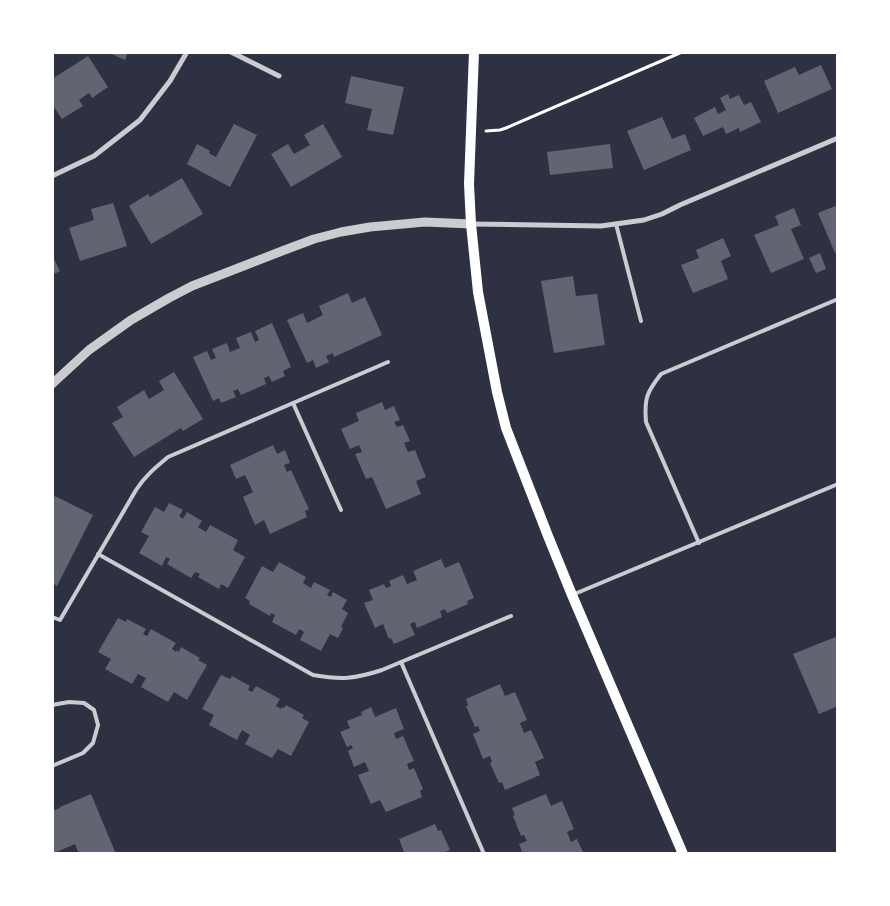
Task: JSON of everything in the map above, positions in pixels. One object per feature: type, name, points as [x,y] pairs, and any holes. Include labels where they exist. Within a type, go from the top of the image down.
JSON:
[{"type":"main road","points":[[474,52],[469,184],[470,224],[478,292],[489,356],[504,419],[572,595],[683,854]]},
{"type":"street","points":[[52,176],[94,156],[140,120],[170,81],[187,52]]},
{"type":"street","points":[[231,52],[279,76]]},
{"type":"street","points":[[52,384],[89,350],[131,320],[169,298],[192,286],[314,239],[370,227],[425,222],[601,226],[644,220],[838,138]]},
{"type":"lane","points":[[616,224],[641,321]]},
{"type":"lane","points":[[699,543],[646,422],[645,406],[650,388],[661,374],[838,299]]},
{"type":"lane","points":[[52,617],[60,620],[143,479],[168,457],[388,362]]},
{"type":"lane","points":[[293,403],[341,510]]},
{"type":"lane","points":[[572,595],[838,484]]},
{"type":"lane","points":[[98,554],[313,675],[331,678],[362,676],[382,670],[511,616]]},
{"type":"lane","points":[[401,662],[484,854]]},
{"type":"lane","points":[[52,705],[69,702],[84,703],[94,710],[98,725],[93,743],[83,752],[52,766]]},
{"type":"path","points":[[471,132],[500,130],[682,52]]},
{"type":"building","points":[[107,52],[128,52],[125,60]]},
{"type":"building","points":[[88,56],[108,87],[92,98],[89,93],[79,100],[83,106],[62,119],[52,104],[52,79]]},
{"type":"building","points":[[821,65],[832,89],[778,113],[764,81],[795,67],[799,75]]},
{"type":"building","points":[[351,76],[404,87],[393,135],[367,130],[372,109],[345,103]]},
{"type":"building","points":[[728,94],[730,99],[739,95],[744,105],[751,102],[761,122],[740,132],[739,128],[726,134],[723,127],[703,136],[694,118],[715,107],[718,114],[726,110],[720,98]]},
{"type":"building","points":[[662,117],[672,139],[685,134],[691,150],[644,170],[627,131]]},
{"type":"building","points":[[234,124],[257,135],[230,187],[187,164],[197,144],[210,151],[209,153],[216,157]]},
{"type":"building","points":[[323,124],[342,157],[291,187],[271,154],[288,144],[294,154],[310,145],[304,135]]},
{"type":"building","points":[[610,144],[613,168],[550,175],[547,152]]},
{"type":"building","points":[[182,178],[203,214],[151,244],[129,206],[148,194],[150,197]]},
{"type":"building","points":[[113,203],[127,246],[80,261],[69,228],[94,220],[91,209]]},
{"type":"building","points":[[838,205],[838,252],[835,253],[818,213]]},
{"type":"building","points":[[794,208],[801,225],[791,229],[804,259],[771,273],[754,235],[779,225],[775,216]]},
{"type":"building","points":[[723,238],[731,256],[721,261],[728,279],[693,293],[681,265],[699,258],[696,250]]},
{"type":"building","points":[[820,253],[826,269],[816,273],[809,258]]},
{"type":"building","points":[[52,255],[60,271],[52,275]]},
{"type":"building","points":[[573,276],[576,296],[597,294],[605,345],[554,353],[541,281]]},
{"type":"building","points":[[348,293],[352,303],[365,297],[382,335],[334,357],[333,353],[326,356],[329,362],[316,368],[313,360],[307,363],[287,320],[303,313],[307,323],[323,315],[319,306]]},
{"type":"building","points":[[272,323],[291,367],[283,371],[285,376],[272,382],[269,376],[264,378],[266,384],[241,395],[238,389],[233,391],[236,397],[221,403],[219,398],[213,401],[193,357],[207,351],[211,360],[216,358],[212,349],[227,343],[230,352],[240,348],[236,338],[251,332],[255,342],[259,340],[255,331]]},
{"type":"building","points":[[174,372],[203,419],[183,431],[181,428],[134,457],[112,423],[123,417],[117,407],[144,390],[149,399],[164,390],[159,381]]},
{"type":"building","points":[[382,402],[385,410],[394,406],[400,420],[394,422],[397,427],[403,425],[410,441],[404,443],[408,452],[415,450],[426,477],[416,481],[421,494],[386,509],[372,477],[366,479],[355,454],[362,452],[359,445],[350,449],[341,429],[359,421],[356,413]]},
{"type":"building","points":[[273,445],[277,454],[285,450],[290,463],[284,465],[287,472],[291,470],[309,509],[305,511],[307,517],[270,534],[264,520],[255,525],[243,497],[253,492],[245,475],[236,479],[230,465]]},
{"type":"building","points":[[55,496],[93,515],[57,586],[52,583],[52,501]]},
{"type":"building","points":[[169,503],[183,510],[179,516],[183,519],[187,512],[202,521],[198,527],[206,532],[210,525],[238,540],[233,550],[245,557],[228,588],[221,584],[219,589],[198,577],[200,574],[195,572],[191,578],[167,564],[170,559],[166,557],[162,566],[139,553],[149,536],[141,532],[155,507],[164,512]]},
{"type":"building","points":[[441,559],[445,568],[459,562],[474,598],[467,601],[468,604],[447,613],[445,609],[440,611],[442,617],[417,628],[415,622],[410,624],[415,635],[394,644],[391,638],[389,639],[383,624],[375,628],[364,603],[373,600],[369,590],[384,584],[386,588],[391,586],[389,581],[403,575],[407,584],[417,580],[413,571]]},
{"type":"building","points":[[279,562],[306,577],[303,583],[311,588],[314,582],[330,590],[327,595],[331,597],[333,592],[347,600],[342,609],[348,613],[338,638],[330,634],[321,651],[300,640],[304,632],[299,629],[296,635],[272,622],[275,615],[271,613],[270,616],[249,604],[250,601],[245,598],[262,566],[273,572]]},
{"type":"building","points":[[118,618],[126,622],[127,619],[146,629],[143,634],[147,636],[151,629],[176,643],[172,649],[176,652],[177,650],[179,652],[181,647],[200,658],[198,660],[207,665],[187,700],[174,692],[168,702],[141,687],[146,678],[138,674],[132,684],[105,669],[111,659],[98,652]]},
{"type":"building","points":[[838,636],[838,706],[819,714],[793,654]]},
{"type":"building","points":[[221,675],[230,679],[232,676],[250,686],[248,690],[252,692],[256,686],[280,699],[276,706],[281,709],[286,705],[304,715],[302,718],[309,722],[291,756],[278,749],[272,758],[245,744],[250,735],[242,730],[237,740],[209,725],[214,715],[202,709]]},
{"type":"building","points":[[500,684],[505,696],[515,692],[527,720],[520,723],[524,733],[531,730],[544,758],[535,762],[540,775],[505,790],[502,782],[499,783],[490,763],[492,762],[490,756],[483,759],[473,734],[480,731],[478,726],[475,727],[466,706],[468,705],[466,699]]},
{"type":"building","points":[[371,707],[375,717],[396,708],[404,729],[394,733],[396,739],[403,736],[414,761],[407,764],[409,770],[414,768],[423,789],[420,791],[422,797],[386,812],[380,800],[371,804],[358,775],[369,771],[365,762],[354,767],[348,751],[353,748],[351,745],[347,747],[340,732],[350,728],[347,721],[362,715],[361,712]]},
{"type":"building","points":[[91,794],[116,854],[79,854],[75,844],[52,854],[52,811]]},
{"type":"building","points":[[546,794],[551,806],[562,801],[574,829],[567,832],[571,842],[577,839],[584,854],[523,854],[519,844],[527,841],[524,835],[521,836],[512,808]]},
{"type":"building","points":[[435,824],[438,831],[441,830],[450,850],[446,853],[400,853],[404,852],[399,839]]}]
